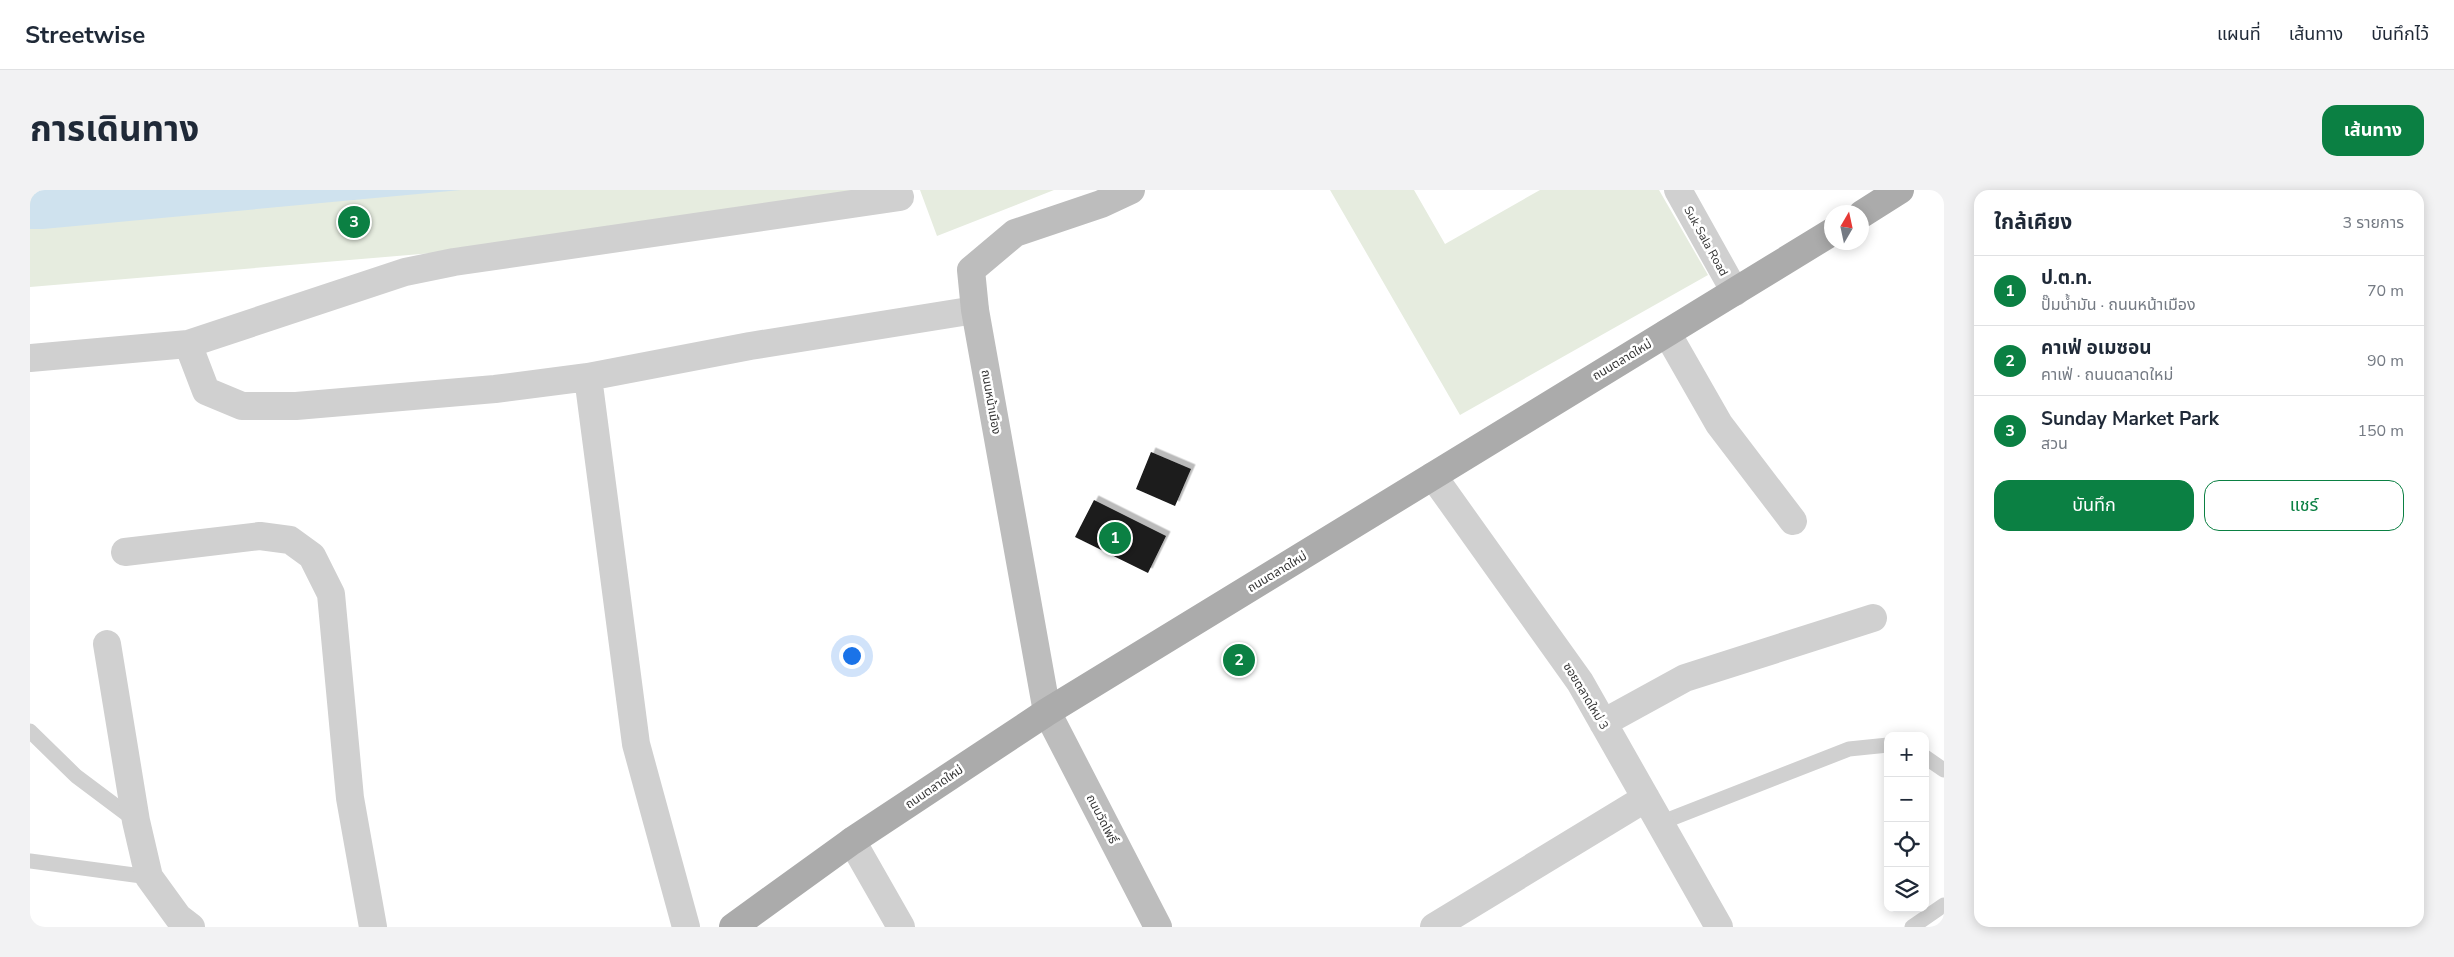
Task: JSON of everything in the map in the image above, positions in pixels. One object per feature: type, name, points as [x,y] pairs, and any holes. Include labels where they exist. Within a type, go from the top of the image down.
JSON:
[{"type":"main road","points":[[1869,210],[1900,190]]},
{"type":"main road","name":"ถนนตลาดใหม่","points":[[733,927],[852,841],[1047,712],[1824,237]]},
{"type":"street","name":"ถนนหน้าเมือง","points":[[1047,712],[975,310],[971,270],[1015,233],[1101,204],[1131,190]]},
{"type":"street","name":"Suk Sala Road","points":[[1678,190],[1735,292]]},
{"type":"street","points":[[30,358],[188,344],[405,272],[454,262],[900,197]]},
{"type":"street","points":[[188,344],[206,391],[242,406],[296,406],[588,377],[750,346],[975,310]]},
{"type":"street","points":[[1667,333],[1719,424],[1793,521]]},
{"type":"street","points":[[588,377],[636,744],[686,927]]},
{"type":"street","name":"ซอยตลาดใหม่ 3","points":[[1433,476],[1580,682],[1719,927]]},
{"type":"street","points":[[125,552],[260,536],[290,540],[312,556],[331,594],[350,798],[373,927]]},
{"type":"street","points":[[1603,724],[1685,678],[1873,618]]},
{"type":"street","points":[[107,644],[136,821],[149,877],[178,917],[191,927]]},
{"type":"street","name":"ถนนวัดโพธิ์","points":[[1047,712],[1158,927]]},
{"type":"street","points":[[1434,927],[1646,798]]},
{"type":"street","points":[[852,841],[901,927]]},
{"type":"lane","points":[[30,731],[76,776],[136,821]]},
{"type":"lane","points":[[1660,823],[1849,749],[1884,745]]},
{"type":"lane","points":[[1929,760],[1944,770]]},
{"type":"lane","points":[[30,861],[149,877]]},
{"type":"lane","points":[[1912,927],[1944,905]]},
{"type":"shaded area","points":[[150,190],[904,190],[480,249],[30,287],[30,194]]},
{"type":"shaded area","points":[[920,190],[1054,190],[937,236]]},
{"type":"shaded area","points":[[1330,190],[1414,190],[1445,244],[1540,190],[1659,190],[1708,275],[1460,415]]},
{"type":"water","points":[[30,190],[461,190],[30,229]]},
{"type":"building","points":[[1151,452],[1191,469],[1175,506],[1136,489]]},
{"type":"building","points":[[1094,500],[1166,536],[1148,573],[1075,537]]},
{"type":"place","name":"Sunday Market Park","points":[[354,222]]},
{"type":"place","name":"ป.ต.ท.","points":[[1115,538]]},
{"type":"place","name":"คาเฟ่ อเมซอน","points":[[1239,660]]}]
